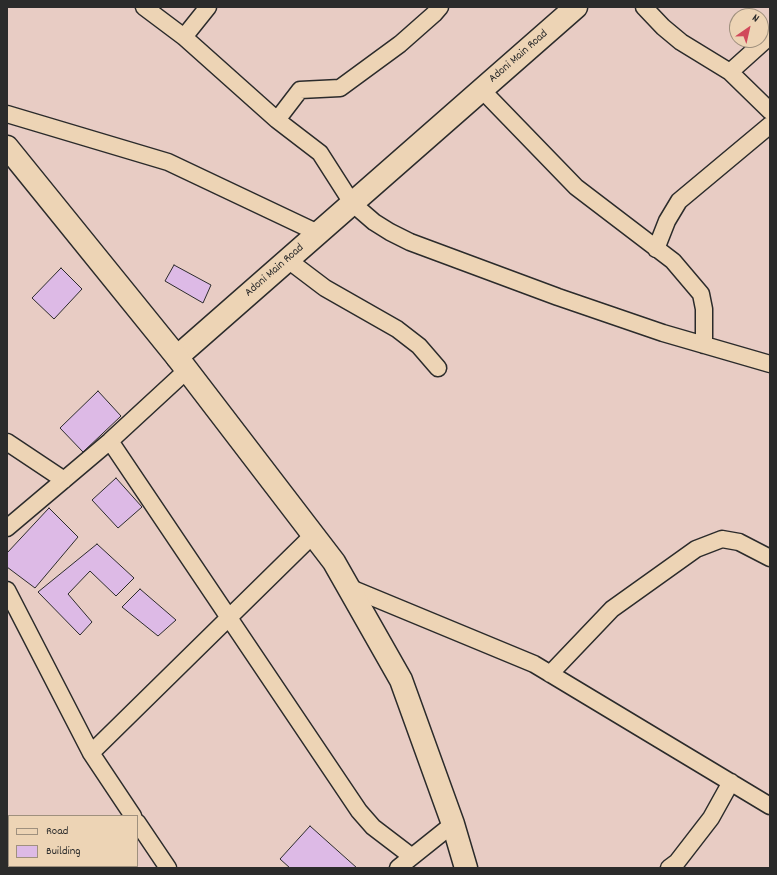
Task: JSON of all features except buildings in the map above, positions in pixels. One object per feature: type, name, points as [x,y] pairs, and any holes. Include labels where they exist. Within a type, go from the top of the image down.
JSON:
[{"type":"main road","name":"Adoni Main Road","points":[[182,363],[288,260],[576,7]]},
{"type":"main road","points":[[7,147],[182,363],[334,562],[401,680],[466,868]]},
{"type":"street","points":[[144,7],[184,37],[277,120],[320,154],[352,203],[374,222],[410,242],[558,297],[663,333],[770,364]]},
{"type":"street","points":[[184,37],[208,7]]},
{"type":"street","points":[[277,120],[300,90],[340,88],[400,44],[440,7]]},
{"type":"street","points":[[644,7],[663,27],[681,42],[730,72],[770,110]]},
{"type":"street","points":[[730,72],[770,36]]},
{"type":"street","points":[[482,90],[576,187],[673,261],[701,294],[704,310],[704,345]]},
{"type":"street","points":[[7,114],[168,162],[318,233]]},
{"type":"street","points":[[656,249],[667,221],[679,201],[770,125]]},
{"type":"street","points":[[288,260],[325,288],[397,330],[419,346],[438,368]]},
{"type":"street","points":[[7,528],[110,440],[182,363]]},
{"type":"street","points":[[110,440],[359,811],[373,826],[411,856]]},
{"type":"street","points":[[7,442],[64,480]]},
{"type":"street","points":[[91,753],[313,534]]},
{"type":"street","points":[[550,674],[612,609],[696,549],[722,539],[739,542],[770,558]]},
{"type":"street","points":[[348,587],[534,664],[770,806]]},
{"type":"street","points":[[7,590],[91,753],[132,815]]},
{"type":"street","points":[[669,868],[677,862],[711,818],[731,782]]},
{"type":"street","points":[[138,823],[168,868]]},
{"type":"street","points":[[398,868],[452,824]]}]
